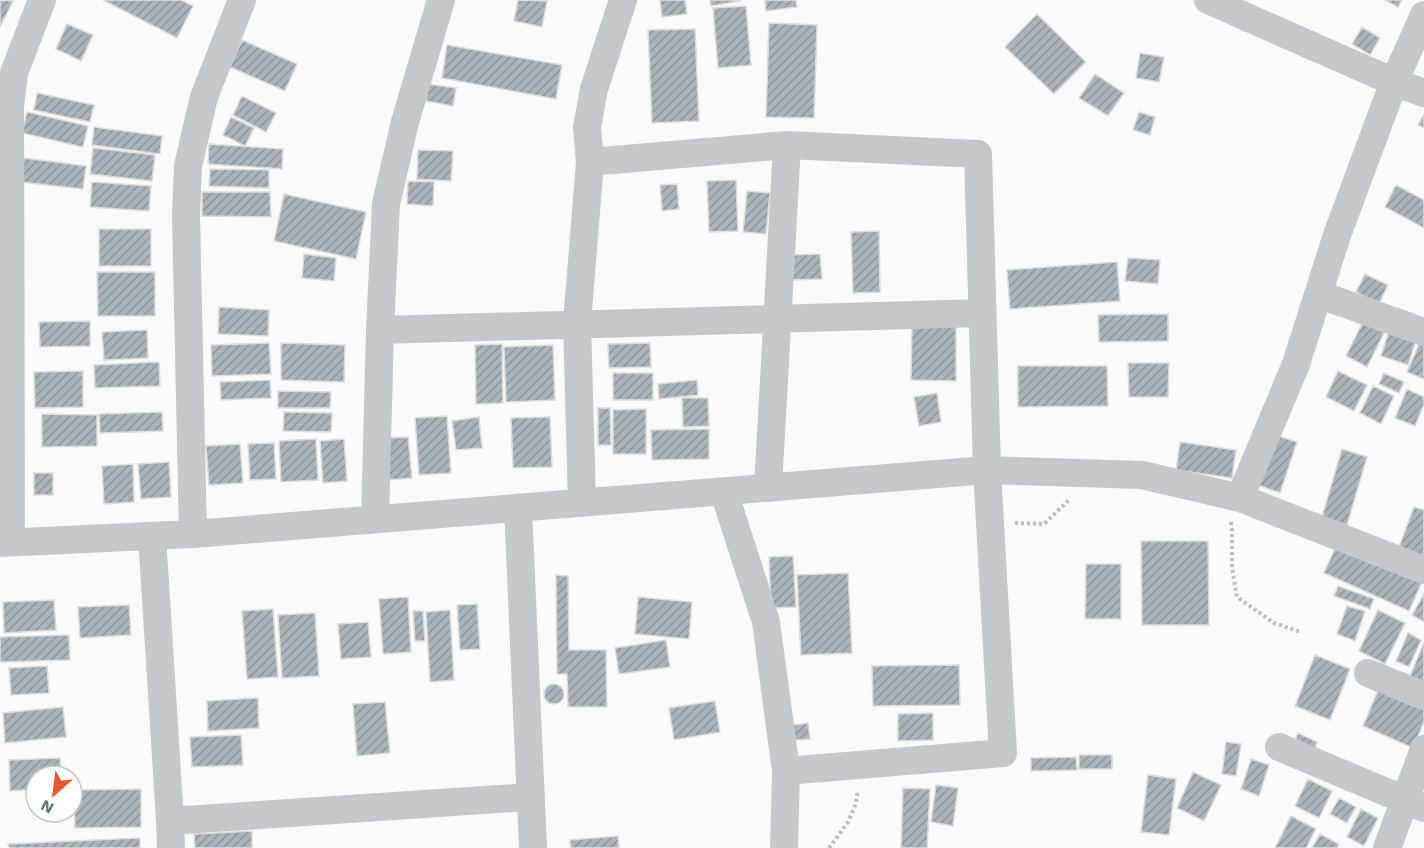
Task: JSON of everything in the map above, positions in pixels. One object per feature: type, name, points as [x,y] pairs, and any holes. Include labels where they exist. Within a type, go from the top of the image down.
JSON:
[{"type":"street","points":[[42,0],[14,73],[10,107],[5,542],[193,534],[987,470],[1142,475],[1233,497],[1424,570]]},
{"type":"street","points":[[193,534],[186,215],[188,166],[204,97],[242,0]]},
{"type":"street","points":[[375,519],[386,204],[405,122],[441,0]]},
{"type":"street","points":[[582,503],[577,323],[590,162],[587,127],[594,89],[623,0]]},
{"type":"street","points":[[1208,0],[1424,93]]},
{"type":"street","points":[[1233,497],[1296,364],[1337,235],[1394,82],[1424,15]]},
{"type":"street","points":[[590,162],[787,146],[978,154],[987,470],[1003,753],[786,771]]},
{"type":"street","points":[[768,488],[787,146]]},
{"type":"street","points":[[1318,294],[1424,332]]},
{"type":"street","points":[[380,330],[982,313]]},
{"type":"street","points":[[724,492],[766,622],[786,771],[784,848]]},
{"type":"street","points":[[518,508],[533,848]]},
{"type":"street","points":[[152,536],[170,835],[530,797]]},
{"type":"street","points":[[1368,674],[1424,696]]},
{"type":"street","points":[[1279,747],[1414,804]]},
{"type":"street","points":[[1387,848],[1414,804],[1424,749]]},
{"type":"path","points":[[990,523],[1044,524],[1068,501],[1085,473]]},
{"type":"path","points":[[1233,497],[1232,567],[1237,597],[1274,623],[1301,632]]},
{"type":"path","points":[[829,848],[848,822],[855,806],[861,778],[858,765]]},
{"type":"building","points":[[0,0],[13,1],[0,27]]},
{"type":"building","points":[[103,0],[181,0],[193,6],[177,38]]},
{"type":"building","points":[[518,0],[547,1],[542,27],[514,21]]},
{"type":"building","points":[[660,0],[685,0],[687,14],[662,17]]},
{"type":"building","points":[[710,0],[740,0],[740,1],[711,6]]},
{"type":"building","points":[[765,0],[796,0],[797,7],[766,11]]},
{"type":"building","points":[[1385,0],[1402,0],[1398,7]]},
{"type":"building","points":[[746,6],[751,65],[718,68],[713,8]]},
{"type":"building","points":[[1037,14],[1086,62],[1054,94],[1005,47]]},
{"type":"building","points":[[769,23],[817,25],[814,118],[766,117]]},
{"type":"building","points":[[67,24],[93,35],[81,61],[56,49]]},
{"type":"building","points":[[1362,27],[1380,38],[1370,55],[1352,44]]},
{"type":"building","points":[[695,29],[699,121],[652,123],[648,30]]},
{"type":"building","points":[[242,40],[297,64],[285,91],[230,67]]},
{"type":"building","points":[[447,45],[562,65],[556,99],[442,78]]},
{"type":"building","points":[[1140,53],[1164,57],[1159,82],[1136,78]]},
{"type":"building","points":[[1095,74],[1124,93],[1108,116],[1079,98]]},
{"type":"building","points":[[428,84],[456,88],[453,106],[426,101]]},
{"type":"building","points":[[37,93],[94,105],[90,122],[34,110]]},
{"type":"building","points":[[242,96],[276,113],[266,132],[233,115]]},
{"type":"building","points":[[27,112],[88,126],[83,147],[22,133]]},
{"type":"building","points":[[1139,112],[1155,117],[1150,135],[1133,130]]},
{"type":"building","points":[[1424,114],[1424,128],[1418,125]]},
{"type":"building","points":[[231,117],[254,128],[245,146],[223,135]]},
{"type":"building","points":[[94,127],[162,136],[160,154],[92,145]]},
{"type":"building","points":[[209,144],[283,149],[282,169],[208,164]]},
{"type":"building","points":[[93,148],[155,155],[152,181],[90,174]]},
{"type":"building","points":[[418,150],[453,151],[451,181],[417,179]]},
{"type":"building","points":[[24,158],[86,166],[83,189],[21,182]]},
{"type":"building","points":[[210,169],[269,170],[269,188],[209,186]]},
{"type":"building","points":[[736,180],[738,231],[709,232],[707,181]]},
{"type":"building","points":[[408,181],[434,182],[433,206],[407,204]]},
{"type":"building","points":[[92,182],[151,186],[149,211],[90,207]]},
{"type":"building","points":[[677,184],[679,209],[662,211],[660,185]]},
{"type":"building","points":[[1396,185],[1424,200],[1424,228],[1385,207]]},
{"type":"building","points":[[747,191],[770,193],[766,234],[743,232]]},
{"type":"building","points":[[202,192],[270,192],[271,217],[202,216]]},
{"type":"building","points":[[284,194],[366,212],[356,259],[274,241]]},
{"type":"building","points":[[99,229],[151,229],[151,266],[99,266]]},
{"type":"building","points":[[879,231],[880,292],[853,293],[851,232]]},
{"type":"building","points":[[304,254],[336,258],[334,281],[302,278]]},
{"type":"building","points":[[820,254],[822,279],[789,280],[788,255]]},
{"type":"building","points":[[1128,258],[1160,260],[1158,284],[1125,281]]},
{"type":"building","points":[[1117,262],[1120,301],[1010,309],[1007,270]]},
{"type":"building","points":[[97,272],[155,272],[155,316],[98,316]]},
{"type":"building","points":[[1365,274],[1388,285],[1379,304],[1356,292]]},
{"type":"building","points":[[219,307],[269,310],[268,336],[218,334]]},
{"type":"building","points":[[1168,314],[1168,341],[1099,342],[1098,315]]},
{"type":"building","points":[[1366,316],[1387,327],[1367,367],[1346,356]]},
{"type":"building","points":[[90,321],[90,346],[40,347],[39,322]]},
{"type":"building","points":[[912,322],[956,322],[956,381],[911,380]]},
{"type":"building","points":[[147,330],[148,358],[104,360],[102,332]]},
{"type":"building","points":[[1389,331],[1416,340],[1408,365],[1381,356]]},
{"type":"building","points":[[1421,340],[1424,341],[1424,379],[1407,372]]},
{"type":"building","points":[[269,343],[271,374],[212,376],[211,345]]},
{"type":"building","points":[[281,343],[345,345],[344,382],[281,380]]},
{"type":"building","points":[[650,343],[651,367],[609,368],[608,344]]},
{"type":"building","points":[[502,344],[503,403],[476,404],[475,345]]},
{"type":"building","points":[[553,345],[555,400],[506,402],[504,347]]},
{"type":"building","points":[[159,362],[160,386],[95,388],[94,365]]},
{"type":"building","points":[[1128,363],[1169,363],[1168,397],[1129,397]]},
{"type":"building","points":[[1018,366],[1107,366],[1108,406],[1018,407]]},
{"type":"building","points":[[83,371],[83,407],[35,408],[34,372]]},
{"type":"building","points":[[1338,371],[1367,385],[1354,411],[1326,397]]},
{"type":"building","points":[[613,373],[653,373],[653,400],[613,400]]},
{"type":"building","points":[[1384,373],[1404,382],[1399,393],[1379,384]]},
{"type":"building","points":[[270,380],[271,398],[221,400],[220,382]]},
{"type":"building","points":[[697,380],[698,395],[659,399],[658,384]]},
{"type":"building","points":[[1373,386],[1394,396],[1381,424],[1360,413]]},
{"type":"building","points":[[1407,389],[1424,397],[1424,404],[1415,426],[1395,418]]},
{"type":"building","points":[[278,391],[331,392],[330,408],[278,408]]},
{"type":"building","points":[[937,393],[941,422],[919,426],[914,397]]},
{"type":"building","points":[[682,398],[708,398],[709,426],[683,427]]},
{"type":"building","points":[[598,408],[610,408],[611,445],[598,445]]},
{"type":"building","points":[[646,409],[646,454],[613,454],[613,410]]},
{"type":"building","points":[[162,412],[163,431],[100,433],[99,414]]},
{"type":"building","points":[[284,412],[332,413],[331,432],[283,431]]},
{"type":"building","points":[[42,414],[97,415],[97,446],[42,447]]},
{"type":"building","points":[[447,416],[451,473],[419,475],[415,418]]},
{"type":"building","points":[[479,417],[482,448],[456,450],[452,421]]},
{"type":"building","points":[[550,417],[552,467],[513,468],[511,418]]},
{"type":"building","points":[[709,429],[709,459],[652,460],[651,430]]},
{"type":"building","points":[[1272,434],[1297,442],[1280,493],[1255,484]]},
{"type":"building","points":[[408,437],[412,478],[387,480],[384,438]]},
{"type":"building","points":[[316,439],[318,480],[281,482],[279,441]]},
{"type":"building","points":[[344,439],[347,481],[323,483],[320,441]]},
{"type":"building","points":[[1180,442],[1236,450],[1232,478],[1176,470]]},
{"type":"building","points":[[274,443],[276,479],[250,480],[248,444]]},
{"type":"building","points":[[240,444],[243,483],[209,485],[206,446]]},
{"type":"building","points":[[1342,449],[1367,457],[1347,525],[1322,517]]},
{"type":"building","points":[[169,462],[171,497],[141,499],[138,464]]},
{"type":"building","points":[[133,464],[134,502],[104,504],[102,466]]},
{"type":"building","points":[[34,473],[53,473],[53,495],[34,495]]},
{"type":"building","points":[[1414,507],[1424,510],[1424,557],[1399,547]]},
{"type":"building","points":[[1141,541],[1208,541],[1209,625],[1142,625]]},
{"type":"building","points":[[1337,544],[1422,582],[1409,611],[1324,573]]},
{"type":"building","points":[[793,556],[796,607],[771,608],[769,557]]},
{"type":"building","points":[[1086,564],[1121,564],[1121,619],[1085,619]]},
{"type":"building","points":[[848,573],[852,653],[801,655],[797,575]]},
{"type":"building","points":[[556,575],[568,576],[569,650],[606,650],[607,707],[568,707],[567,674],[557,674]]},
{"type":"building","points":[[1338,586],[1374,599],[1370,609],[1334,596]]},
{"type":"building","points":[[1424,594],[1424,622],[1412,615]]},
{"type":"building","points":[[408,597],[411,652],[383,654],[379,599]]},
{"type":"building","points":[[638,597],[692,602],[689,639],[635,634]]},
{"type":"building","points":[[54,600],[56,630],[4,633],[3,602]]},
{"type":"building","points":[[477,604],[480,649],[460,650],[457,605]]},
{"type":"building","points":[[129,605],[131,635],[80,638],[78,607]]},
{"type":"building","points":[[1347,606],[1365,611],[1355,641],[1337,634]]},
{"type":"building","points":[[273,609],[278,677],[247,679],[242,611]]},
{"type":"building","points":[[450,610],[454,680],[430,682],[426,612]]},
{"type":"building","points":[[1378,610],[1405,623],[1385,664],[1359,651]]},
{"type":"building","points":[[413,611],[423,611],[425,641],[415,641]]},
{"type":"building","points":[[315,613],[319,676],[282,678],[278,615]]},
{"type":"building","points":[[368,622],[371,657],[341,659],[338,624]]},
{"type":"building","points":[[1408,633],[1421,640],[1409,667],[1396,661]]},
{"type":"building","points":[[69,635],[70,660],[0,662],[0,637]]},
{"type":"building","points":[[666,640],[670,667],[619,674],[615,648]]},
{"type":"building","points":[[1424,642],[1424,687],[1408,681]]},
{"type":"building","points":[[1315,655],[1350,669],[1330,720],[1295,706]]},
{"type":"building","points":[[959,665],[960,705],[873,706],[872,666]]},
{"type":"building","points":[[47,666],[49,693],[11,695],[9,668]]},
{"type":"building","points":[[554,684],[561,687],[564,694],[561,701],[554,704],[547,701],[544,694],[547,687]]},
{"type":"building","points":[[1380,686],[1424,705],[1424,722],[1413,748],[1363,726]]},
{"type":"building","points":[[258,698],[259,728],[208,731],[207,701]]},
{"type":"building","points":[[715,701],[720,732],[674,740],[669,708]]},
{"type":"building","points":[[385,702],[390,753],[357,756],[353,704]]},
{"type":"building","points":[[63,707],[66,737],[5,743],[3,713]]},
{"type":"building","points":[[933,713],[933,740],[898,741],[898,714]]},
{"type":"building","points":[[808,723],[810,739],[795,740],[793,725]]},
{"type":"building","points":[[1298,733],[1317,742],[1313,753],[1293,745]]},
{"type":"building","points":[[241,735],[243,765],[192,767],[190,737]]},
{"type":"building","points":[[1226,742],[1241,744],[1236,776],[1222,774]]},
{"type":"building","points":[[1079,755],[1112,755],[1112,769],[1079,769]]},
{"type":"building","points":[[1076,757],[1077,770],[1031,771],[1031,758]]},
{"type":"building","points":[[60,758],[60,764],[24,764],[24,790],[10,791],[9,760]]},
{"type":"building","points":[[1251,759],[1269,765],[1259,796],[1241,789]]},
{"type":"building","points":[[1193,772],[1221,785],[1204,821],[1177,808]]},
{"type":"building","points":[[1148,775],[1176,779],[1169,835],[1141,832]]},
{"type":"building","points":[[1308,779],[1332,791],[1319,818],[1295,806]]},
{"type":"building","points":[[936,785],[958,788],[953,826],[931,822]]},
{"type":"building","points":[[903,788],[930,789],[927,848],[901,848]]},
{"type":"building","points":[[141,789],[141,827],[75,828],[75,824],[84,824],[84,790]]},
{"type":"building","points":[[1339,798],[1356,807],[1347,823],[1330,814]]},
{"type":"building","points":[[1361,809],[1378,818],[1364,846],[1347,837]]},
{"type":"building","points":[[1291,816],[1316,829],[1306,848],[1275,848]]},
{"type":"building","points":[[252,831],[252,848],[195,848],[194,834]]},
{"type":"building","points":[[1320,834],[1339,844],[1337,848],[1312,848]]},
{"type":"building","points":[[618,836],[619,848],[571,848],[570,840]]},
{"type":"building","points":[[140,838],[140,848],[9,848],[8,844]]}]
